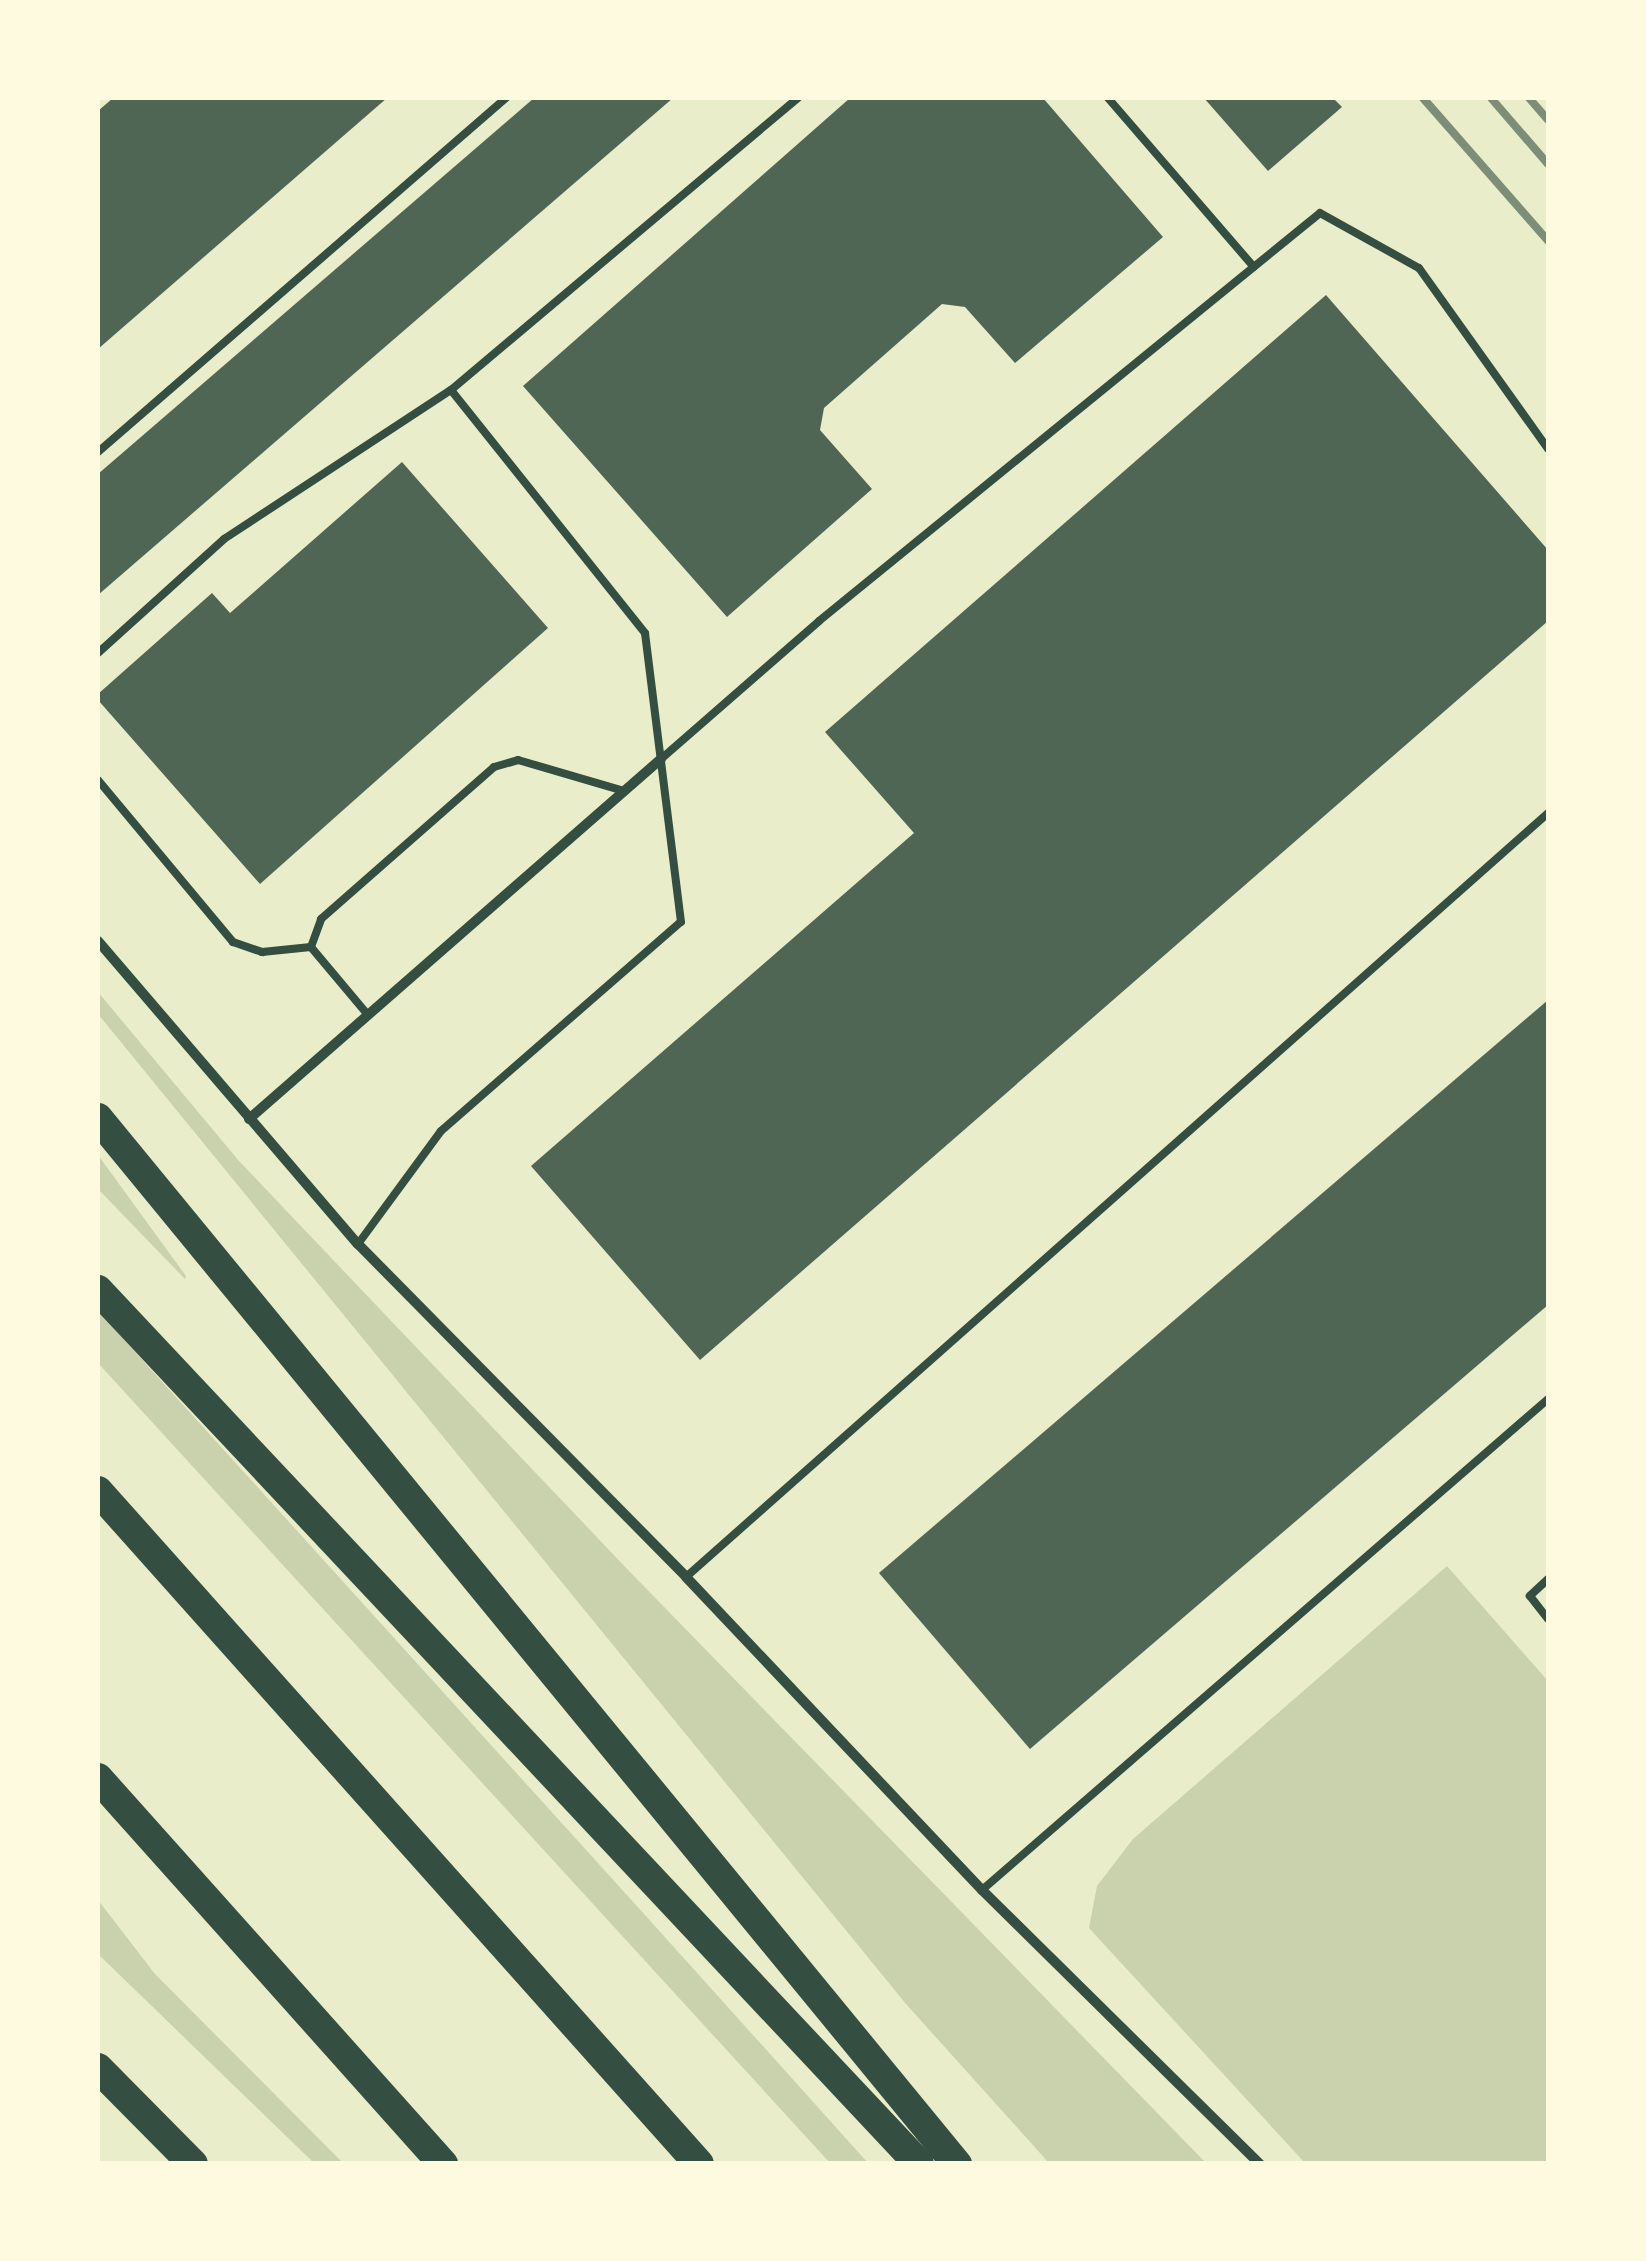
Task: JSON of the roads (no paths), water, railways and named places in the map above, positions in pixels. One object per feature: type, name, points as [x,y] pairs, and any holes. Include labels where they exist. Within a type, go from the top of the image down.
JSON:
[{"type":"highway","points":[[98,1118],[957,2164]]},
{"type":"highway","points":[[98,1290],[919,2164]]},
{"type":"highway","points":[[98,1491],[699,2164]]},
{"type":"highway","points":[[98,1778],[444,2164]]},
{"type":"highway","points":[[98,2068],[192,2164]]},
{"type":"street","points":[[248,1119],[661,758]]},
{"type":"street","points":[[98,940],[358,1244],[686,1577],[982,1890],[1260,2164]]},
{"type":"lane","points":[[98,452],[506,98]]},
{"type":"lane","points":[[98,653],[224,540],[451,390],[798,98]]},
{"type":"lane","points":[[1108,98],[1254,267]]},
{"type":"lane","points":[[661,758],[819,621],[1320,214],[1419,268],[1548,449]]},
{"type":"lane","points":[[358,1244],[441,1131],[681,922],[645,634],[451,390]]},
{"type":"lane","points":[[311,947],[322,919],[494,767],[518,760],[624,790]]},
{"type":"lane","points":[[98,780],[233,942],[262,952],[311,947]]},
{"type":"lane","points":[[686,1577],[1548,813]]},
{"type":"lane","points":[[311,947],[368,1015]]},
{"type":"lane","points":[[982,1890],[1548,1399]]},
{"type":"lane","points":[[1548,1579],[1530,1596],[1548,1619]]},
{"type":"railway","points":[[1423,98],[1548,241]]},
{"type":"railway","points":[[1491,98],[1548,164]]},
{"type":"railway","points":[[1529,98],[1548,120]]}]
